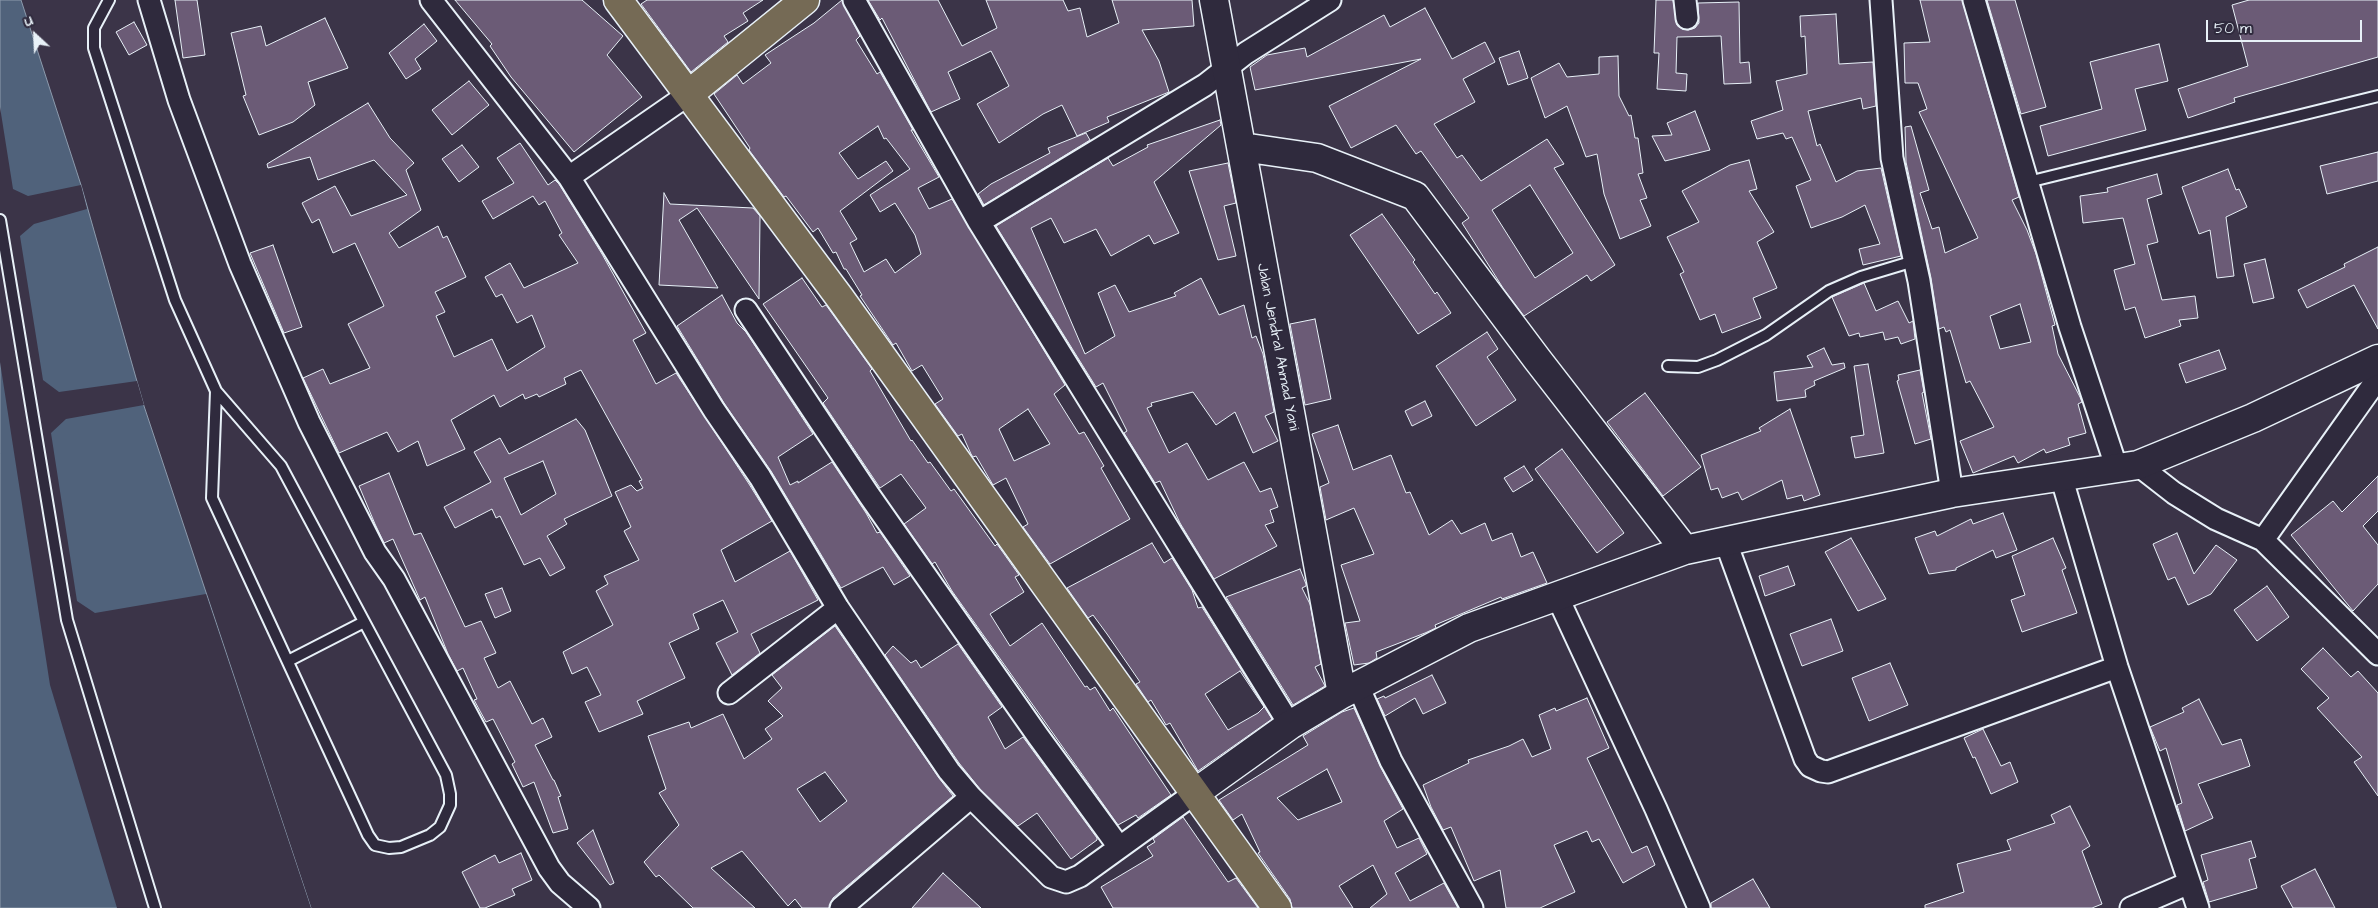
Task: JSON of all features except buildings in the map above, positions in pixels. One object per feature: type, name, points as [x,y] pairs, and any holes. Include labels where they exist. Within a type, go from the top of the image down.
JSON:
[{"type":"highway","points":[[618,0],[840,298],[1277,908]]},
{"type":"highway","points":[[689,94],[805,0]]},
{"type":"street","points":[[149,0],[179,100],[237,255],[309,422],[367,538],[394,579],[549,868],[560,883],[589,908]]},
{"type":"street","points":[[431,0],[569,177],[714,410],[760,477],[838,608],[949,771],[971,797],[1051,878],[1059,882],[1073,880],[1290,725],[1350,690],[1469,628],[1685,550],[1725,540],[1952,493],[2127,467],[2253,418],[2378,359]]},
{"type":"street","points":[[854,0],[979,222],[1290,725]]},
{"type":"street","name":"Jalan Jendral Ahmad Yani","points":[[1214,0],[1242,147],[1246,182],[1350,690]]},
{"type":"street","points":[[979,222],[1205,85],[1246,54],[1330,0]]},
{"type":"street","points":[[1881,0],[1892,158],[1914,261],[1952,493]]},
{"type":"street","points":[[1974,0],[2070,327],[2127,467],[2216,519],[2263,540],[2378,654]]},
{"type":"street","points":[[569,177],[689,94]]},
{"type":"street","points":[[1242,147],[1316,158],[1415,196],[1537,359],[1685,550]]},
{"type":"street","points":[[746,310],[869,495],[1038,736],[1119,847]]},
{"type":"street","points":[[2263,540],[2378,378]]},
{"type":"street","points":[[2061,476],[2117,668],[2198,908]]},
{"type":"street","points":[[1725,540],[1805,759],[1810,766],[1821,771],[1828,772],[2117,668]]},
{"type":"street","points":[[1557,596],[1656,809],[1699,908]]},
{"type":"street","points":[[729,693],[838,608]]},
{"type":"street","points":[[1350,690],[1472,908]]},
{"type":"street","points":[[842,908],[971,797]]},
{"type":"street","points":[[2131,908],[2189,883]]},
{"type":"lane","points":[[108,0],[94,28],[94,48],[175,300],[216,391],[282,466],[446,776],[450,794],[450,805],[440,827],[430,834],[401,847],[389,848],[376,845],[368,835],[212,498],[216,391]]},
{"type":"lane","points":[[2028,182],[2378,96]]},
{"type":"lane","points":[[0,220],[67,620],[155,908]]},
{"type":"lane","points":[[1668,366],[1698,366],[1717,360],[1766,335],[1829,291],[1861,277],[1914,261]]},
{"type":"lane","points":[[288,661],[364,622]]},
{"type":"water","points":[[0,0],[21,0],[81,185],[144,406],[311,908],[0,908]]},
{"type":"pier","points":[[0,107],[13,189],[28,196],[81,185],[87,209],[34,224],[20,236],[43,380],[59,392],[137,381],[144,405],[66,419],[51,433],[77,601],[95,613],[206,594],[311,908],[117,908],[50,685],[0,362]]}]
